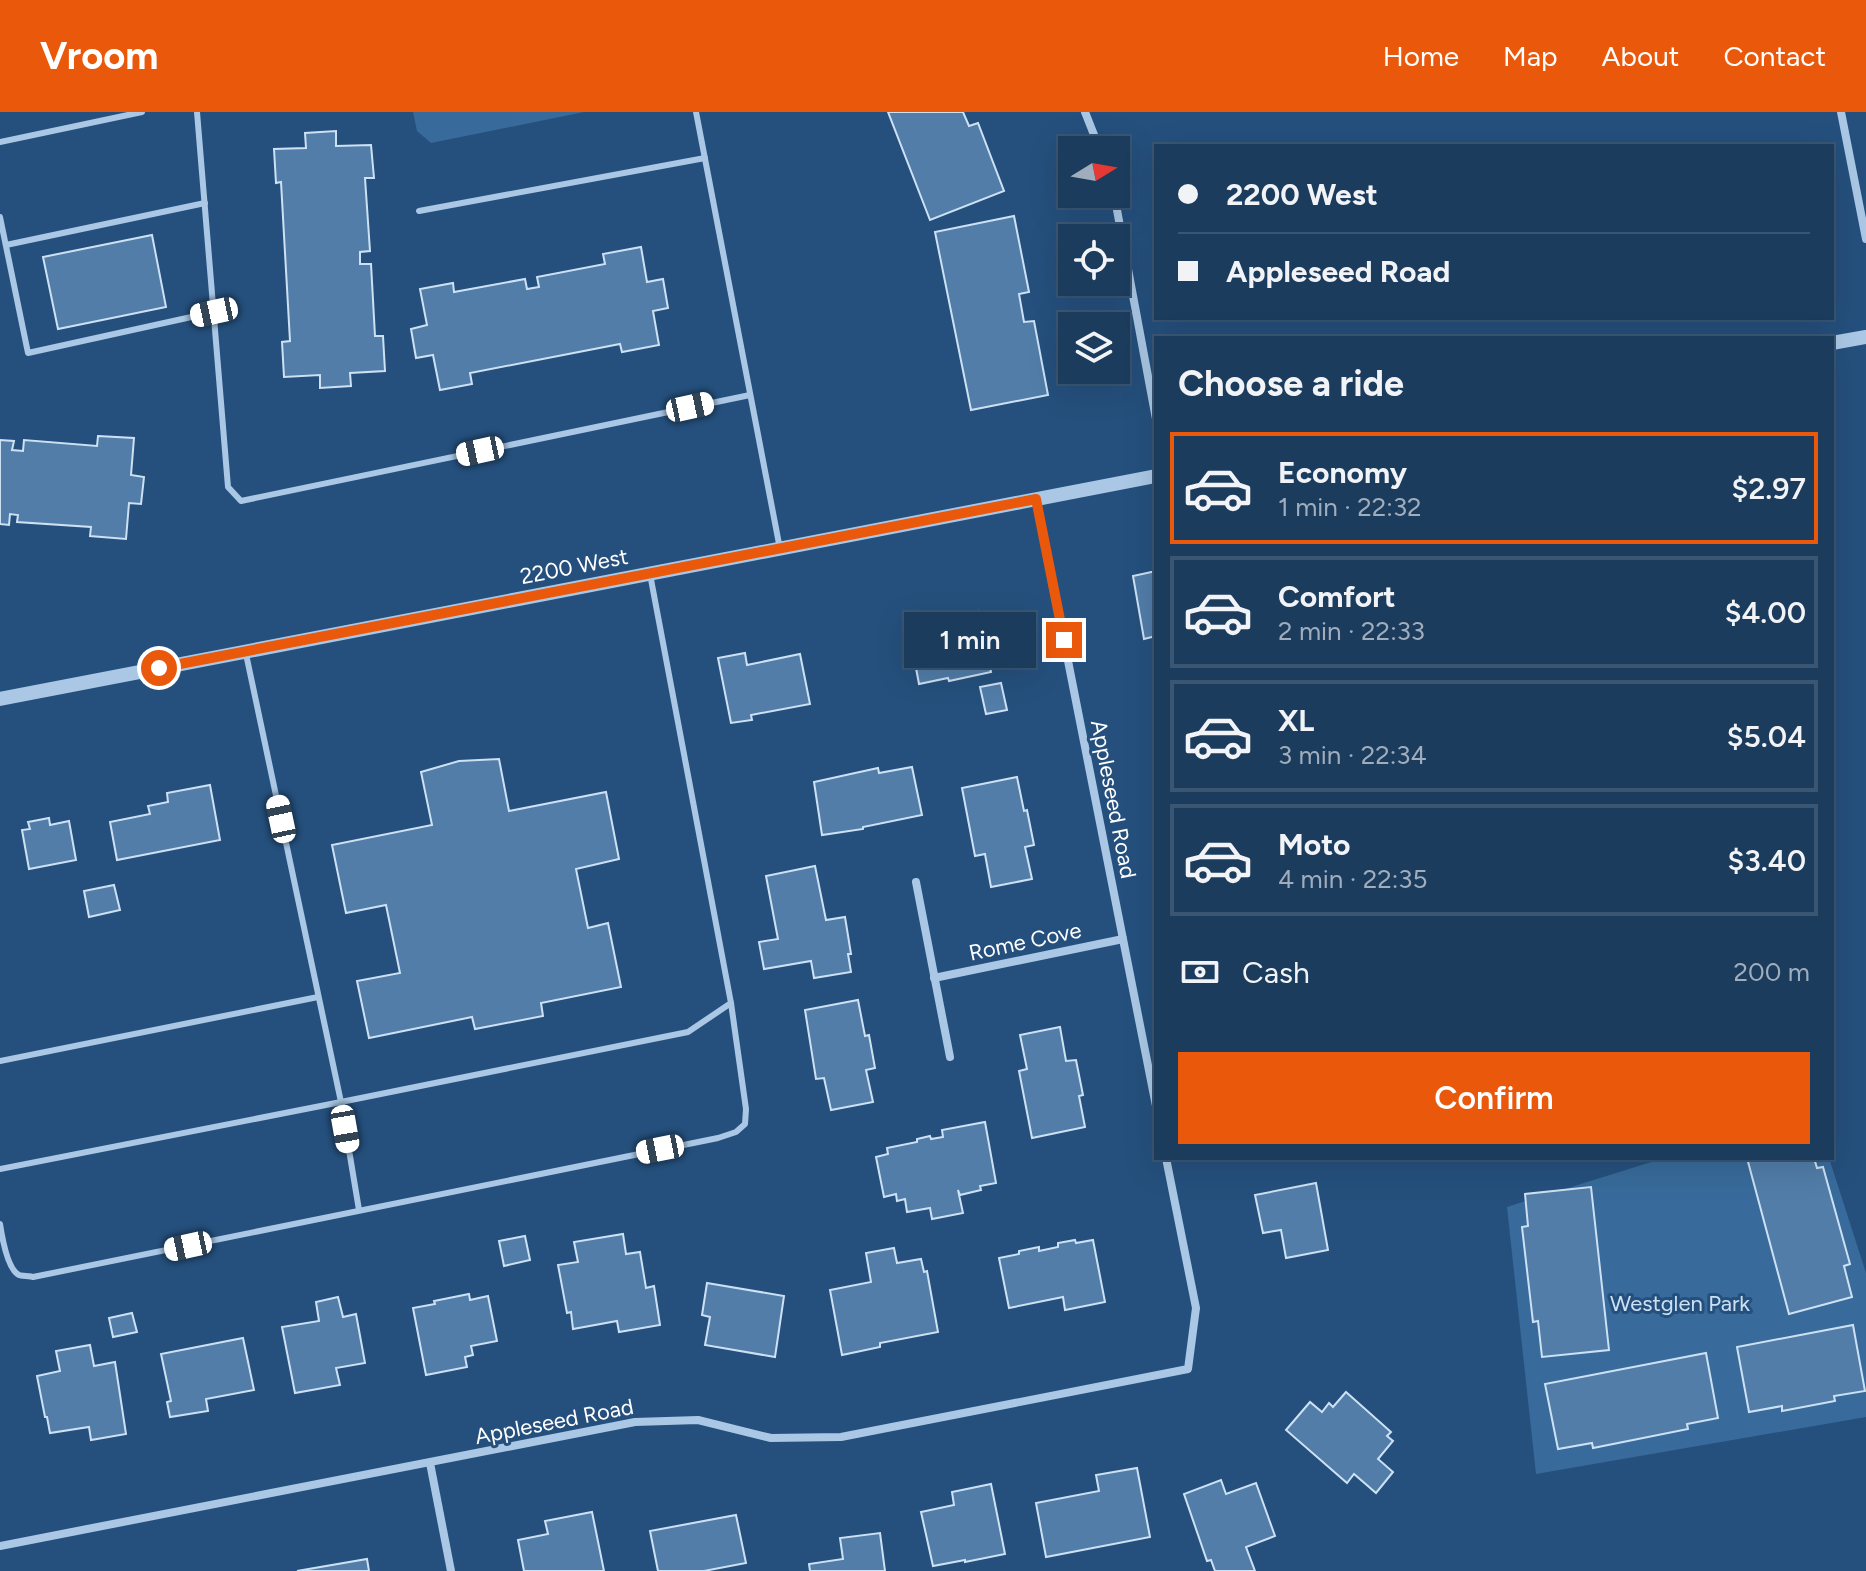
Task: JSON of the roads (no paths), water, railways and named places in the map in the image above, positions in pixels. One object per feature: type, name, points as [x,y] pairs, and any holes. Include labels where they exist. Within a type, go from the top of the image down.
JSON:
[{"type":"street","points":[[1085,112],[1094,136]]},
{"type":"street","points":[[1841,112],[1866,239]]},
{"type":"street","points":[[1117,208],[1154,408]]},
{"type":"street","points":[[1834,343],[1866,337]]},
{"type":"street","name":"2200 West","points":[[0,699],[1154,476]]},
{"type":"street","name":"Appleseed Road","points":[[1036,499],[1154,1096]]},
{"type":"street","points":[[916,882],[950,1057]]},
{"type":"street","name":"Rome Cove","points":[[934,978],[1123,939]]},
{"type":"street","name":"Appleseed Road","points":[[0,1546],[635,1422],[698,1420],[771,1438],[841,1437],[1188,1369],[1196,1308],[1166,1160]]},
{"type":"street","points":[[430,1463],[451,1571]]},
{"type":"lane","points":[[0,142],[142,112]]},
{"type":"lane","points":[[197,112],[228,487],[241,501],[750,395]]},
{"type":"lane","points":[[696,112],[780,549]]},
{"type":"lane","points":[[419,211],[705,158]]},
{"type":"lane","points":[[6,245],[205,203]]},
{"type":"lane","points":[[0,217],[28,353],[214,312]]},
{"type":"lane","points":[[0,1224],[5,1250],[15,1271],[33,1277],[718,1138],[736,1132],[745,1124],[746,1109],[731,1003],[650,574]]},
{"type":"lane","points":[[246,652],[341,1102],[359,1210]]},
{"type":"lane","points":[[0,1061],[318,997]]},
{"type":"lane","points":[[0,1169],[688,1032],[731,1003]]},
{"type":"park label","name":"Westglen Park","points":[[1680,1303]]}]
